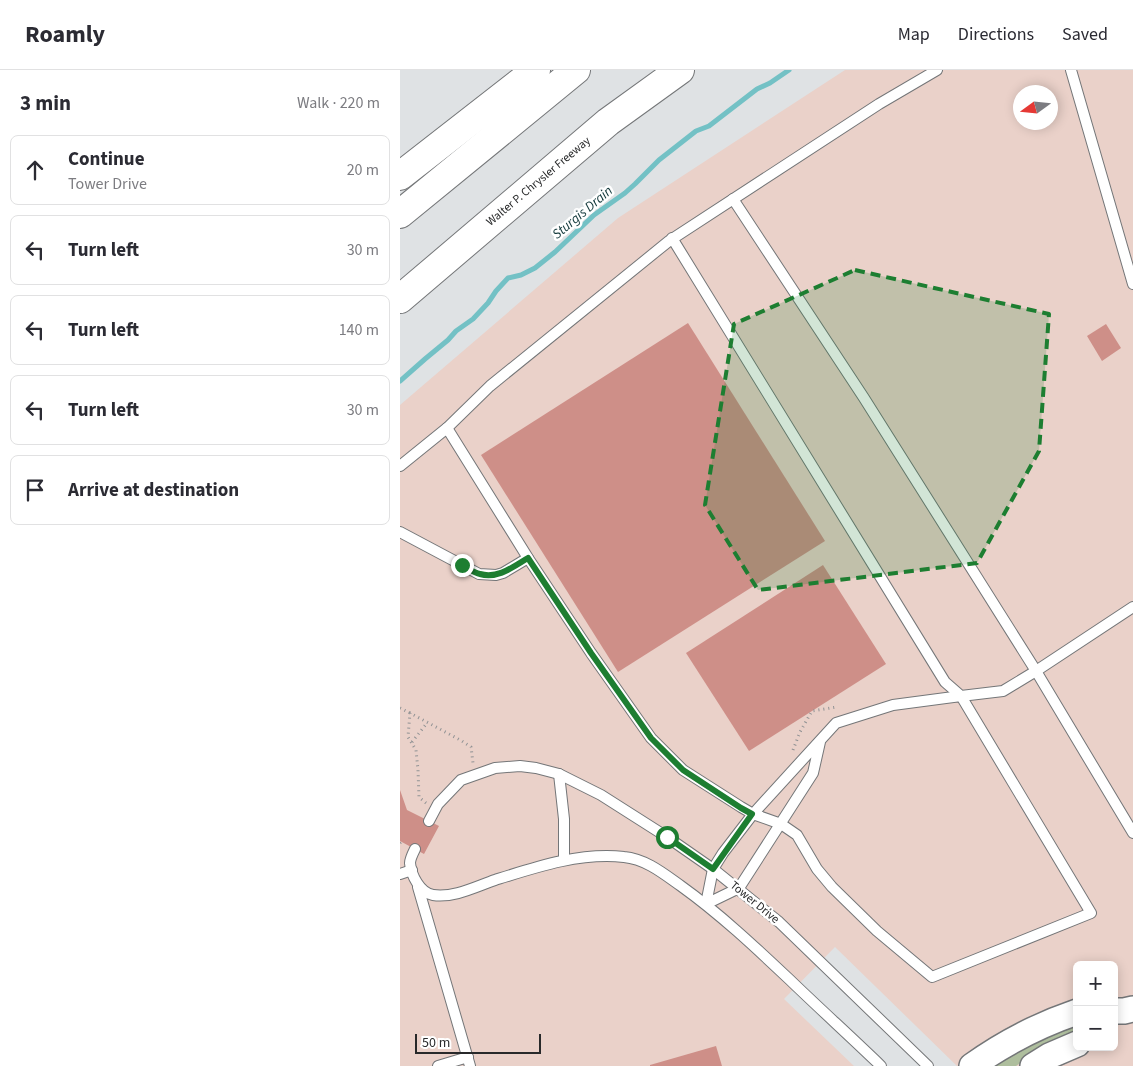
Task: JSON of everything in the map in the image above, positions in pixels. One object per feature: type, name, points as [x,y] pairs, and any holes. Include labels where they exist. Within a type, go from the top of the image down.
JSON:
[{"type":"highway","points":[[400,176],[536,70]]},
{"type":"highway","points":[[400,214],[576,70]]},
{"type":"highway","name":"Walter P. Chrysler Freeway","points":[[400,299],[608,122],[680,70]]},
{"type":"highway","points":[[400,304],[429,275]]},
{"type":"street","points":[[972,1066],[991,1052],[1014,1039],[1057,1018],[1073,1013]]},
{"type":"street","points":[[1033,1066],[1049,1056],[1073,1046]]},
{"type":"lane","points":[[400,466],[447,428],[490,386],[672,238],[879,104],[936,70]]},
{"type":"lane","points":[[1071,70],[1133,284]]},
{"type":"lane","points":[[733,199],[845,368],[1036,672],[1133,833]]},
{"type":"lane","points":[[447,428],[528,558],[591,653],[651,738],[683,770],[741,808],[781,824],[796,835],[817,868],[832,887],[877,931],[932,976],[1091,913],[961,696],[945,682],[672,238]]},
{"type":"lane","points":[[400,532],[479,574],[496,575],[504,573],[528,558]]},
{"type":"lane","points":[[706,904],[713,869],[752,814],[836,724],[893,705],[1003,691],[1036,672],[1133,607]]},
{"type":"lane","points":[[706,904],[739,888],[813,773],[820,742]]},
{"type":"lane","name":"Tower Drive","points":[[429,821],[438,804],[461,780],[495,768],[520,766],[536,768],[559,774],[602,795],[667,837],[739,888],[779,922],[928,1066]]},
{"type":"lane","points":[[559,774],[564,819],[564,860]]},
{"type":"lane","points":[[415,849],[410,862],[412,870],[469,1062],[438,1066]]},
{"type":"lane","points":[[418,887],[431,895],[452,894],[564,860],[596,856],[625,857],[641,861],[655,868],[706,904],[740,933],[881,1066]]},
{"type":"lane","points":[[400,874],[412,870]]},
{"type":"path","points":[[788,756],[794,749],[800,732],[812,712],[837,707]]},
{"type":"path","points":[[400,708],[471,747],[473,763]]},
{"type":"path","points":[[410,713],[408,737],[416,750],[419,797],[426,804]]},
{"type":"path","points":[[412,742],[427,722]]},
{"type":"highlighted area","points":[[855,270],[1049,314],[1039,451],[977,563],[758,590],[705,505],[734,324]]},
{"type":"shaded area","points":[[845,70],[1133,70],[1133,1066],[957,1066],[835,947],[784,999],[854,1066],[400,1066],[400,405],[618,218]]},
{"type":"green space","points":[[1073,1023],[1073,1035],[1034,1054],[1016,1066],[988,1066]]},
{"type":"building","points":[[688,323],[825,541],[618,672],[481,455]]},
{"type":"building","points":[[1106,324],[1121,348],[1102,361],[1087,336]]},
{"type":"building","points":[[823,565],[886,664],[749,751],[686,653]]},
{"type":"building","points":[[400,790],[407,810],[439,826],[424,854],[400,841]]},
{"type":"building","points":[[716,1046],[722,1066],[650,1066],[650,1065]]},
{"type":"waterway","name":"Sturgis Drain","points":[[400,381],[456,331],[473,319],[508,278],[521,275],[535,268],[594,215],[625,193],[659,160],[696,131],[709,126],[757,89],[789,70]]},
{"type":"route","points":[[462,565],[479,574],[496,575],[504,573],[528,558],[591,653],[651,738],[683,770],[752,814],[713,869],[667,837]]}]
